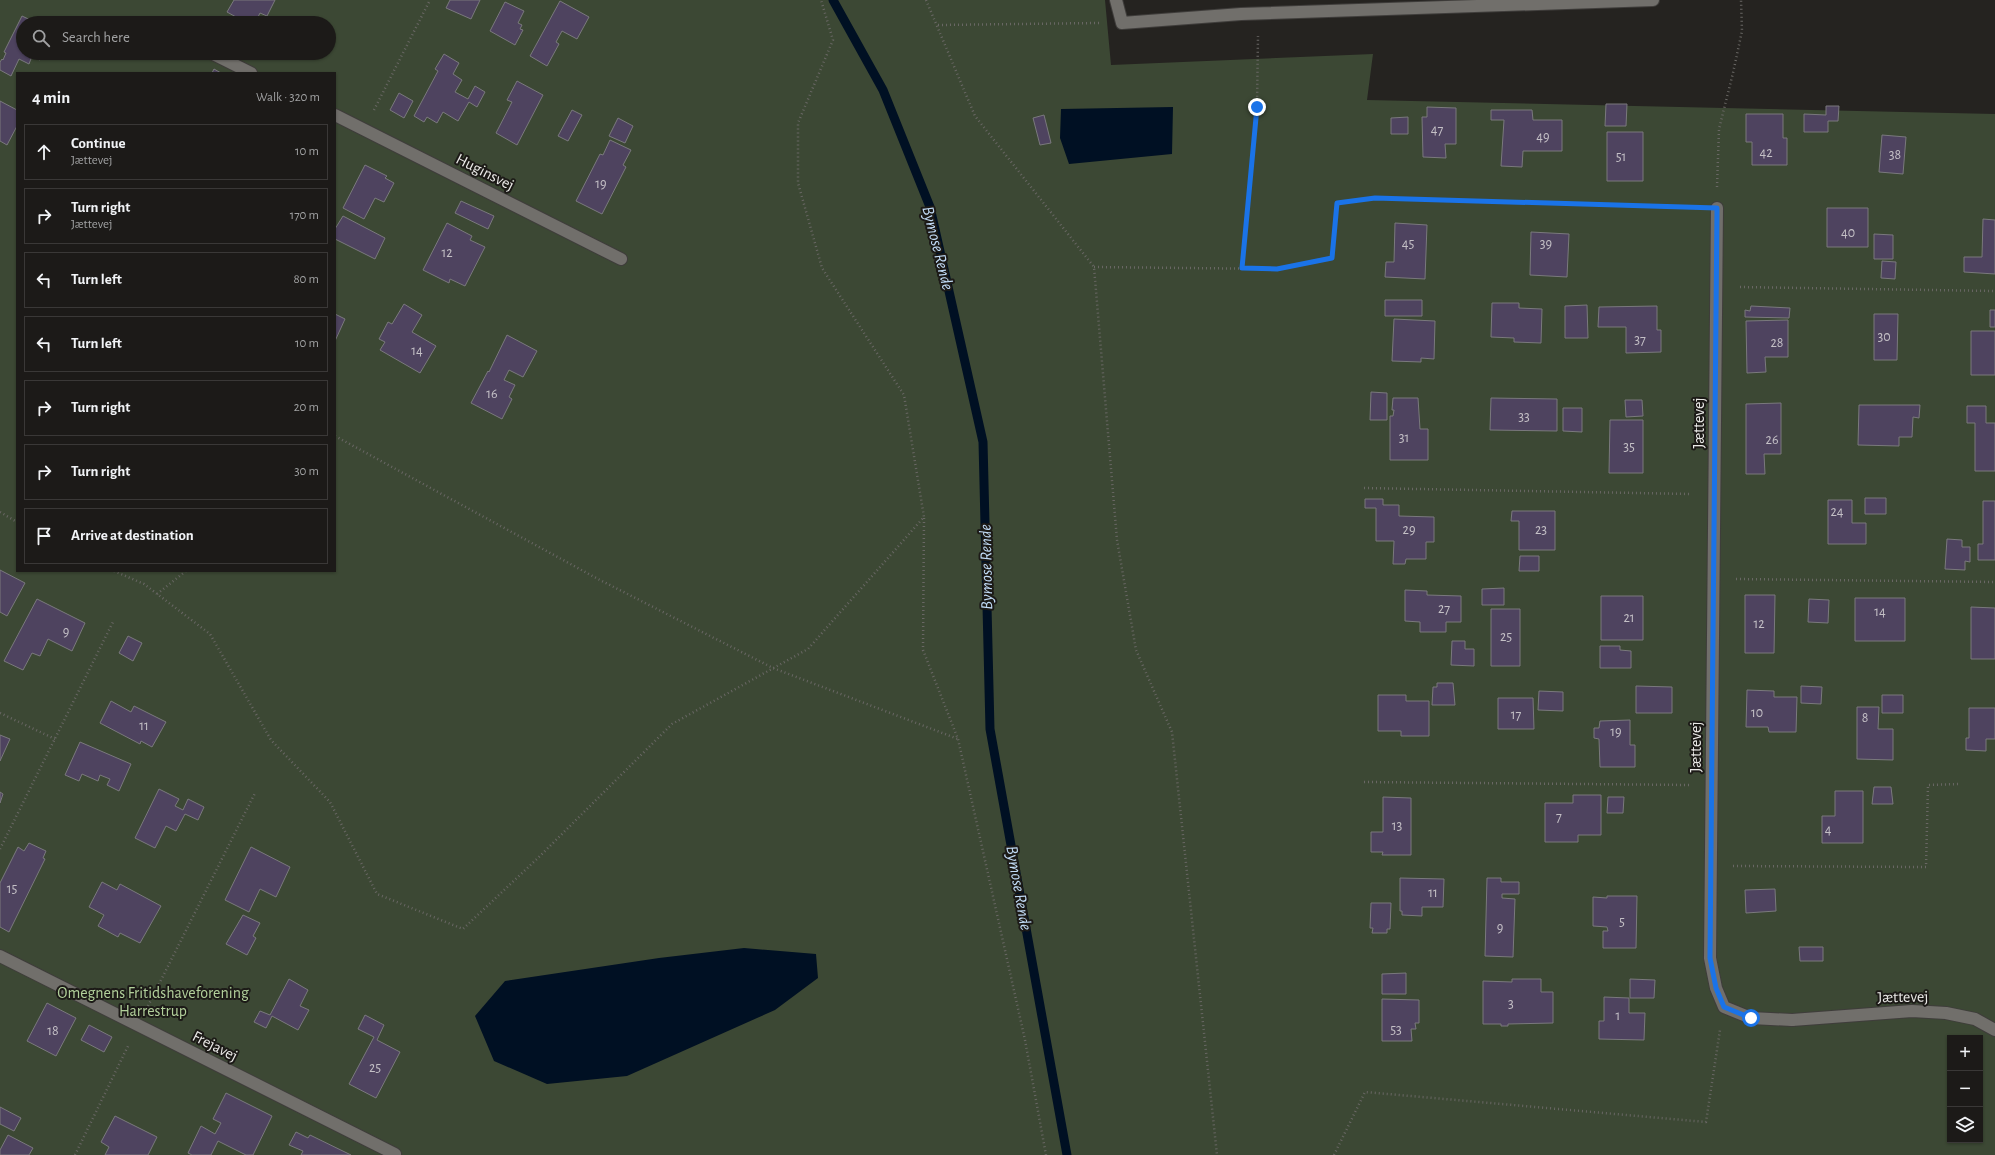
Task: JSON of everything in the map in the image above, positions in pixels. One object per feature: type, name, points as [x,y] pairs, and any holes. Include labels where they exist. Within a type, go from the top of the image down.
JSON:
[{"type":"street","points":[[1116,0],[1122,23],[1259,14],[1653,0]]},
{"type":"street","points":[[225,60],[249,72]]},
{"type":"street","name":"Huginsvej","points":[[336,116],[621,259]]},
{"type":"street","name":"Jættevej","points":[[1717,208],[1710,958],[1716,988],[1724,1007],[1751,1018],[1792,1020],[1912,1011],[1946,1013],[1975,1019],[1995,1030]]},
{"type":"street","name":"Frejavej","points":[[0,956],[395,1154]]},
{"type":"path","points":[[364,130],[430,0]]},
{"type":"path","points":[[821,0],[833,40],[798,123],[798,183],[822,268],[904,395],[924,517],[923,650],[958,739],[1025,1040],[1046,1155]]},
{"type":"path","points":[[926,0],[975,116],[1094,267],[1117,540],[1136,650],[1172,732],[1217,1155]]},
{"type":"path","points":[[1094,267],[1277,269],[1332,258],[1337,203],[1375,198],[1717,208],[1719,129],[1742,31],[1741,0]]},
{"type":"path","points":[[1242,268],[1257,107],[1259,14]]},
{"type":"path","points":[[938,26],[1122,23]]},
{"type":"path","points":[[1716,287],[1995,291]]},
{"type":"path","points":[[336,437],[598,579],[773,668],[958,739]]},
{"type":"path","points":[[1364,488],[1714,494]]},
{"type":"path","points":[[0,512],[16,521]]},
{"type":"path","points":[[116,572],[144,584],[210,634],[271,740],[330,802],[377,894],[462,929],[537,859],[672,724],[808,649],[924,517]]},
{"type":"path","points":[[157,594],[185,572]]},
{"type":"path","points":[[1713,578],[1995,582]]},
{"type":"path","points":[[0,849],[113,622]]},
{"type":"path","points":[[0,713],[54,739]]},
{"type":"path","points":[[1364,782],[1712,785]]},
{"type":"path","points":[[1711,866],[1926,867],[1928,785],[1959,784]]},
{"type":"path","points":[[75,1155],[138,1025],[255,793]]},
{"type":"path","points":[[1334,1155],[1365,1092],[1706,1122],[1724,1007]]},
{"type":"green space","name":"Omegnens Fritidshaveforening Harrestrup","points":[[0,0],[1105,0],[1111,65],[1373,54],[1367,100],[1995,114],[1995,1155],[0,1155]]},
{"type":"water","points":[[1173,107],[1172,154],[1069,164],[1060,138],[1061,109]]},
{"type":"water","points":[[744,948],[816,954],[818,978],[775,1010],[627,1076],[547,1084],[494,1061],[475,1016],[505,981],[659,958]]},
{"type":"building","points":[[234,0],[275,0],[267,16],[260,13],[258,16],[234,16],[227,12]]},
{"type":"building","points":[[450,0],[480,0],[471,19],[446,8]]},
{"type":"building","points":[[560,1],[589,17],[577,39],[562,31],[556,42],[559,44],[547,66],[530,56]]},
{"type":"building","points":[[505,2],[524,11],[518,23],[522,25],[520,29],[523,30],[515,45],[490,31]]},
{"type":"building","points":[[16,28],[16,60],[19,60],[11,76],[0,70],[0,62],[2,59],[3,60],[6,53],[4,52]]},
{"type":"building","points":[[444,54],[459,63],[453,74],[462,80],[455,92],[468,99],[475,86],[485,92],[477,107],[469,102],[458,121],[443,112],[437,123],[427,117],[424,122],[414,116],[438,71],[435,69]]},
{"type":"building","points":[[21,60],[30,60],[29,64]]},
{"type":"building","points":[[214,69],[219,72],[212,72]]},
{"type":"building","points":[[517,81],[543,95],[517,145],[496,133],[512,102],[507,100]]},
{"type":"building","points":[[399,93],[413,101],[404,118],[390,110]]},
{"type":"building","points":[[0,101],[16,109],[16,128],[7,145],[0,141]]},
{"type":"building","points":[[1606,104],[1627,104],[1626,126],[1605,126]]},
{"type":"building","points":[[1826,106],[1839,106],[1838,121],[1828,121],[1828,132],[1804,132],[1804,114],[1826,115]]},
{"type":"building","points":[[1427,107],[1456,108],[1456,144],[1445,144],[1446,158],[1423,157],[1422,117],[1427,117]]},
{"type":"building","points":[[572,110],[582,115],[568,141],[558,136]]},
{"type":"building","points":[[1491,110],[1532,110],[1533,120],[1562,120],[1562,151],[1523,151],[1522,167],[1501,166],[1504,120],[1491,120]]},
{"type":"building","points":[[1746,114],[1783,114],[1783,138],[1787,138],[1787,165],[1752,165],[1752,142],[1746,142]]},
{"type":"building","points":[[1044,115],[1051,143],[1040,145],[1033,118]]},
{"type":"building","points":[[1408,117],[1408,134],[1391,134],[1391,118]]},
{"type":"building","points":[[618,118],[633,126],[625,143],[609,136]]},
{"type":"building","points":[[1607,132],[1643,132],[1643,181],[1607,181]]},
{"type":"building","points":[[1882,135],[1906,137],[1903,174],[1879,172]]},
{"type":"building","points":[[610,140],[631,150],[623,165],[626,167],[602,214],[576,201],[600,154],[603,155]]},
{"type":"building","points":[[365,165],[387,176],[385,178],[394,183],[384,202],[375,198],[364,219],[343,208]]},
{"type":"building","points":[[461,201],[494,216],[488,229],[455,213]]},
{"type":"building","points":[[1827,208],[1868,208],[1868,247],[1827,247]]},
{"type":"building","points":[[343,216],[385,238],[375,259],[336,240],[336,227]]},
{"type":"building","points":[[1983,219],[1995,220],[1995,274],[1964,272],[1964,257],[1982,257]]},
{"type":"building","points":[[447,223],[472,236],[470,240],[485,247],[465,286],[450,279],[449,283],[423,270]]},
{"type":"building","points":[[1395,223],[1427,225],[1425,279],[1385,277],[1386,262],[1394,262]]},
{"type":"building","points":[[1531,232],[1569,234],[1567,277],[1530,275]]},
{"type":"building","points":[[1874,234],[1893,235],[1893,259],[1874,259]]},
{"type":"building","points":[[1882,261],[1896,262],[1895,279],[1881,278]]},
{"type":"building","points":[[1385,300],[1422,300],[1422,316],[1385,316]]},
{"type":"building","points":[[1492,303],[1519,303],[1519,308],[1542,309],[1541,343],[1514,342],[1514,338],[1491,337]]},
{"type":"building","points":[[404,304],[422,315],[412,332],[436,346],[420,373],[380,350],[385,342],[379,339],[388,322],[392,324]]},
{"type":"building","points":[[1587,305],[1588,338],[1565,338],[1565,306]]},
{"type":"building","points":[[1657,306],[1657,330],[1661,330],[1661,352],[1626,353],[1626,327],[1598,327],[1599,307]]},
{"type":"building","points":[[1751,306],[1790,308],[1789,318],[1745,317],[1745,310],[1750,311]]},
{"type":"building","points":[[1990,310],[1995,310],[1995,327],[1990,327]]},
{"type":"building","points":[[336,314],[345,319],[336,339]]},
{"type":"building","points":[[1874,314],[1898,314],[1897,360],[1874,360]]},
{"type":"building","points":[[1394,319],[1435,321],[1434,359],[1421,358],[1421,362],[1392,361]]},
{"type":"building","points":[[1788,320],[1788,357],[1765,357],[1766,372],[1747,373],[1746,321]]},
{"type":"building","points":[[1971,331],[1995,331],[1995,375],[1971,375]]},
{"type":"building","points":[[507,335],[537,351],[523,377],[509,370],[504,380],[515,385],[509,397],[512,399],[502,419],[471,403],[488,371],[489,372]]},
{"type":"building","points":[[1371,392],[1387,393],[1387,420],[1370,420]]},
{"type":"building","points":[[1393,398],[1418,398],[1420,429],[1428,429],[1428,460],[1390,460],[1390,416],[1393,416],[1394,410],[1392,410]]},
{"type":"building","points":[[1491,398],[1557,399],[1557,431],[1490,430]]},
{"type":"building","points":[[1625,400],[1642,400],[1643,416],[1626,417]]},
{"type":"building","points":[[1781,403],[1781,454],[1764,454],[1765,474],[1746,474],[1746,404]]},
{"type":"building","points":[[1859,405],[1920,405],[1919,418],[1913,417],[1912,437],[1899,437],[1899,446],[1858,445]]},
{"type":"building","points":[[1967,406],[1986,406],[1986,423],[1995,423],[1995,471],[1975,471],[1975,423],[1967,423]]},
{"type":"building","points":[[1563,408],[1582,408],[1582,432],[1563,431]]},
{"type":"building","points":[[1610,420],[1643,420],[1643,473],[1609,473]]},
{"type":"building","points":[[1865,498],[1886,498],[1886,514],[1865,514]]},
{"type":"building","points":[[1365,499],[1383,499],[1383,505],[1399,505],[1399,516],[1434,517],[1434,542],[1426,542],[1426,559],[1406,559],[1405,564],[1393,564],[1394,541],[1376,541],[1376,508],[1365,508]]},
{"type":"building","points":[[1828,500],[1852,500],[1852,523],[1866,523],[1866,544],[1828,544]]},
{"type":"building","points":[[1983,501],[1995,501],[1995,560],[1978,560],[1978,544],[1983,544]]},
{"type":"building","points":[[1512,511],[1555,511],[1555,550],[1519,550],[1519,521],[1511,521]]},
{"type":"building","points":[[1947,539],[1962,540],[1962,547],[1970,547],[1970,562],[1965,561],[1965,570],[1945,569]]},
{"type":"building","points":[[1520,556],[1539,556],[1539,571],[1519,571]]},
{"type":"building","points":[[0,570],[25,583],[7,616],[0,612]]},
{"type":"building","points":[[1504,588],[1504,605],[1482,605],[1482,589]]},
{"type":"building","points":[[1405,590],[1427,591],[1427,595],[1461,596],[1461,622],[1446,622],[1446,632],[1420,632],[1420,622],[1405,621]]},
{"type":"building","points":[[1745,595],[1775,595],[1774,653],[1745,653]]},
{"type":"building","points":[[1601,596],[1643,596],[1643,640],[1601,640]]},
{"type":"building","points":[[1855,598],[1905,598],[1905,641],[1855,641]]},
{"type":"building","points":[[37,599],[85,623],[72,651],[48,639],[40,656],[32,653],[23,670],[4,661]]},
{"type":"building","points":[[1809,599],[1829,600],[1828,623],[1808,622]]},
{"type":"building","points":[[1971,607],[1995,608],[1995,659],[1971,659]]},
{"type":"building","points":[[1491,609],[1520,609],[1520,666],[1491,666]]},
{"type":"building","points":[[128,636],[142,643],[133,661],[119,653]]},
{"type":"building","points":[[1452,641],[1465,641],[1465,649],[1474,649],[1474,666],[1451,665]]},
{"type":"building","points":[[1600,646],[1620,646],[1620,650],[1631,651],[1631,668],[1600,668]]},
{"type":"building","points":[[1437,683],[1453,683],[1455,705],[1432,705],[1433,687],[1437,687]]},
{"type":"building","points":[[1636,686],[1672,687],[1672,713],[1636,713]]},
{"type":"building","points":[[1801,686],[1822,687],[1821,704],[1801,703]]},
{"type":"building","points":[[1747,690],[1774,691],[1774,697],[1797,697],[1796,732],[1769,732],[1768,727],[1746,727]]},
{"type":"building","points":[[1539,691],[1563,692],[1563,711],[1538,710]]},
{"type":"building","points":[[1378,695],[1406,695],[1406,701],[1429,701],[1429,736],[1401,736],[1401,731],[1378,731]]},
{"type":"building","points":[[1882,695],[1903,695],[1903,713],[1882,713]]},
{"type":"building","points":[[1498,698],[1533,698],[1534,729],[1498,729]]},
{"type":"building","points":[[111,701],[131,712],[134,706],[166,722],[152,747],[141,741],[140,744],[100,723]]},
{"type":"building","points":[[1857,707],[1879,707],[1878,729],[1893,729],[1893,760],[1857,759]]},
{"type":"building","points":[[1969,708],[1995,708],[1995,739],[1986,739],[1986,751],[1966,750],[1966,738],[1969,738]]},
{"type":"building","points":[[1630,720],[1630,745],[1635,745],[1635,767],[1600,767],[1599,739],[1594,738],[1594,728],[1599,728],[1600,721]]},
{"type":"building","points":[[0,735],[10,739],[0,761]]},
{"type":"building","points":[[80,742],[131,764],[119,791],[107,785],[110,779],[100,775],[98,781],[82,774],[79,781],[65,775]]},
{"type":"building","points":[[1874,787],[1891,787],[1893,804],[1872,804]]},
{"type":"building","points":[[159,789],[179,799],[175,806],[183,810],[188,799],[204,807],[198,820],[185,814],[176,831],[166,826],[155,848],[135,838]]},
{"type":"building","points":[[1835,791],[1863,791],[1863,843],[1822,843],[1822,816],[1835,816]]},
{"type":"building","points":[[0,792],[3,794],[0,803]]},
{"type":"building","points":[[1573,795],[1601,795],[1601,835],[1578,835],[1578,842],[1545,842],[1545,803],[1573,803]]},
{"type":"building","points":[[1383,797],[1411,798],[1411,855],[1382,855],[1383,852],[1371,852],[1371,832],[1383,832]]},
{"type":"building","points":[[1608,797],[1624,797],[1623,813],[1607,813]]},
{"type":"building","points":[[29,843],[46,851],[43,858],[45,859],[9,932],[0,927],[0,883],[18,847],[24,851]]},
{"type":"building","points":[[251,847],[290,867],[276,897],[260,889],[249,912],[225,900]]},
{"type":"building","points":[[1400,878],[1444,879],[1443,907],[1422,907],[1422,916],[1402,915],[1402,911],[1400,911]]},
{"type":"building","points":[[1487,878],[1501,878],[1501,882],[1519,882],[1519,894],[1502,894],[1502,898],[1515,899],[1513,957],[1485,956]]},
{"type":"building","points":[[102,882],[117,890],[120,884],[161,906],[140,943],[120,933],[118,937],[98,926],[104,915],[89,907]]},
{"type":"building","points":[[1775,889],[1776,911],[1746,913],[1745,890]]},
{"type":"building","points":[[1607,896],[1637,896],[1636,948],[1603,948],[1603,931],[1608,931],[1607,927],[1593,926],[1593,897],[1607,898]]},
{"type":"building","points":[[1371,903],[1391,903],[1390,929],[1387,929],[1387,933],[1372,933],[1373,928],[1370,928]]},
{"type":"building","points":[[243,915],[260,923],[253,936],[256,938],[247,955],[226,944]]},
{"type":"building","points":[[1799,947],[1823,947],[1823,961],[1800,961]]},
{"type":"building","points":[[1406,973],[1406,994],[1382,994],[1382,974]]},
{"type":"building","points":[[289,979],[308,990],[300,1006],[309,1010],[298,1030],[272,1016],[266,1028],[254,1022],[260,1011],[270,1015]]},
{"type":"building","points":[[1512,979],[1541,979],[1541,992],[1553,992],[1553,1023],[1508,1024],[1508,1026],[1501,1026],[1501,1024],[1483,1024],[1483,981],[1512,982]]},
{"type":"building","points":[[1630,979],[1655,980],[1654,998],[1630,998]]},
{"type":"building","points":[[1604,997],[1629,998],[1629,1013],[1645,1013],[1644,1040],[1599,1039],[1599,1021],[1604,1021]]},
{"type":"building","points":[[1382,999],[1419,1000],[1419,1023],[1415,1023],[1416,1029],[1411,1029],[1412,1041],[1382,1041]]},
{"type":"building","points":[[47,1003],[76,1018],[56,1056],[27,1041]]},
{"type":"building","points":[[365,1015],[384,1025],[377,1040],[400,1052],[376,1098],[349,1084],[374,1037],[358,1029]]},
{"type":"building","points":[[89,1025],[112,1037],[104,1052],[81,1040]]},
{"type":"building","points":[[226,1093],[272,1116],[253,1155],[246,1155],[218,1141],[211,1155],[192,1155],[188,1153],[201,1126],[215,1134],[221,1123],[213,1119]]},
{"type":"building","points":[[0,1107],[21,1118],[14,1131],[0,1124]]},
{"type":"building","points":[[115,1116],[157,1137],[148,1155],[105,1155],[109,1147],[101,1142]]},
{"type":"building","points":[[296,1132],[308,1138],[310,1135],[351,1155],[301,1155],[303,1151],[289,1145]]},
{"type":"building","points":[[8,1135],[33,1148],[29,1155],[0,1155],[0,1150]]},
{"type":"waterway","name":"Bymose Rende","points":[[833,0],[883,90],[930,207],[983,442],[990,729],[1067,1155]]},
{"type":"route","points":[[1257,107],[1242,268],[1277,269],[1332,258],[1337,203],[1375,198],[1717,208],[1710,958],[1716,988],[1724,1007],[1751,1018]]}]
